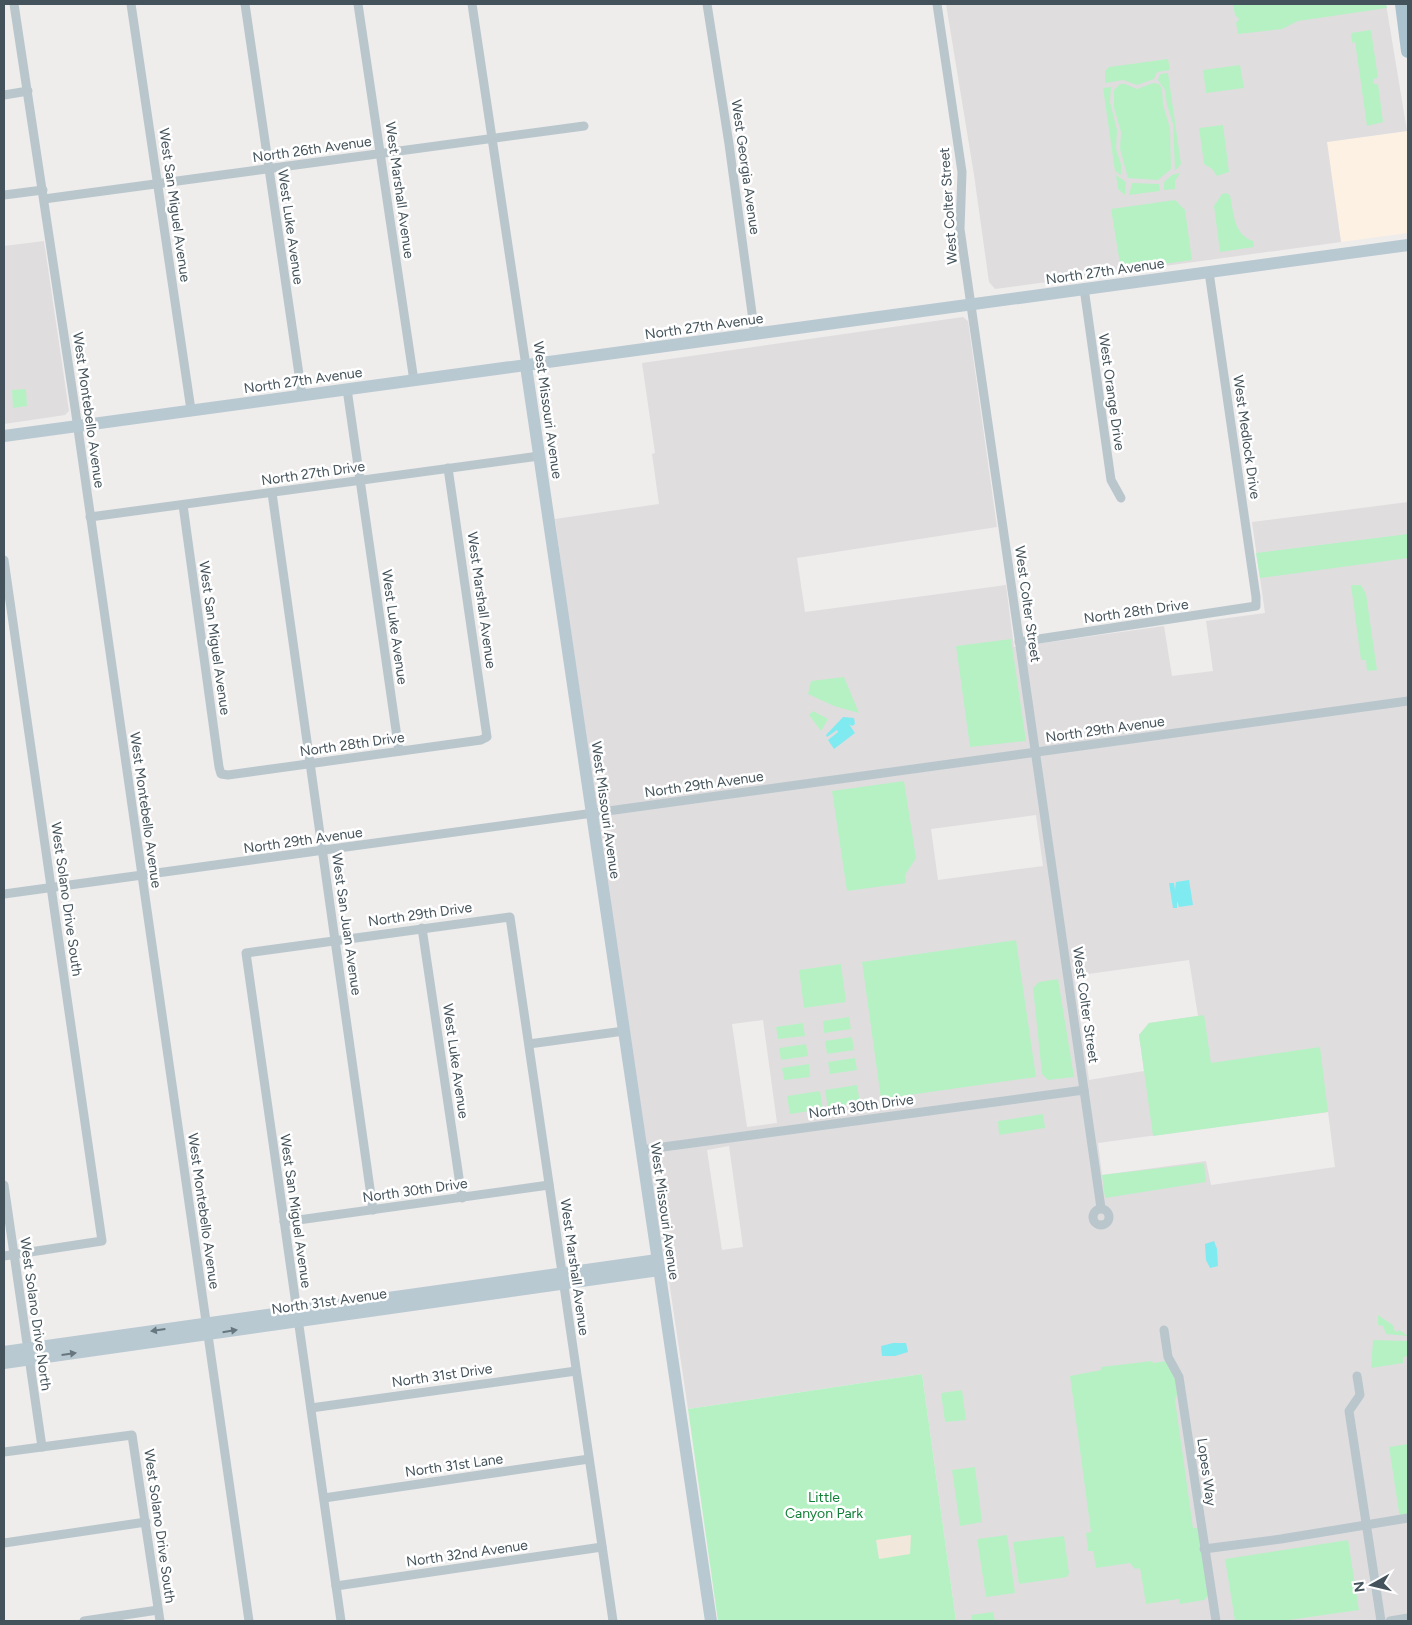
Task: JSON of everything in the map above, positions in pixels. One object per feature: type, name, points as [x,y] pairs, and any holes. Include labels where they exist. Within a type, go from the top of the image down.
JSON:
[{"type":"main road","points":[[1405,13],[1408,51]]},
{"type":"street","name":"West Montebello Avenue","points":[[14,4],[77,426],[249,1621]]},
{"type":"street","name":"West San Miguel Avenue","points":[[131,4],[191,410]]},
{"type":"street","name":"West Luke Avenue","points":[[245,4],[302,395]]},
{"type":"street","name":"West Marshall Avenue","points":[[358,4],[414,381]]},
{"type":"street","name":"West Missouri Avenue","points":[[472,4],[710,1621]]},
{"type":"street","name":"West Georgia Avenue","points":[[707,4],[729,144],[755,335]]},
{"type":"street","name":"West Colter Street","points":[[937,4],[962,172],[960,228],[1101,1208]]},
{"type":"street","points":[[4,95],[28,91]]},
{"type":"street","name":"North 26th Avenue","points":[[4,195],[43,194],[158,183],[584,126]]},
{"type":"street","name":"North 27th Avenue","points":[[4,436],[755,335],[1408,244]]},
{"type":"street","name":"West Medlock Drive","points":[[1209,272],[1256,606]]},
{"type":"street","name":"West Orange Drive","points":[[1084,288],[1111,480],[1121,498]]},
{"type":"street","name":"West Luke Avenue","points":[[347,389],[399,751]]},
{"type":"street","name":"North 27th Drive","points":[[90,518],[539,456]]},
{"type":"street","name":"West Marshall Avenue","points":[[448,468],[486,737]]},
{"type":"street","name":"West San Juan Avenue","points":[[272,493],[373,1210]]},
{"type":"street","name":"West San Miguel Avenue","points":[[183,505],[221,774]]},
{"type":"street","name":"West Solano Drive South","points":[[4,560],[102,1241],[14,1255]]},
{"type":"street","name":"North 28th Drive","points":[[1019,642],[1256,606]]},
{"type":"street","name":"North 29th Avenue","points":[[4,894],[1408,701]]},
{"type":"street","name":"North 28th Drive","points":[[221,774],[481,740],[486,737]]},
{"type":"street","name":"West Marshall Avenue","points":[[510,917],[612,1621]]},
{"type":"street","name":"North 29th Drive","points":[[246,953],[510,917]]},
{"type":"street","name":"West Luke Avenue","points":[[422,928],[462,1198]]},
{"type":"street","name":"West San Miguel Avenue","points":[[246,953],[341,1621]]},
{"type":"street","points":[[529,1044],[624,1032]]},
{"type":"street","name":"North 30th Drive","points":[[641,1150],[1084,1090]]},
{"type":"street","name":"West Solano Drive North","points":[[4,1185],[42,1447]]},
{"type":"street","name":"North 30th Drive","points":[[284,1222],[549,1185]]},
{"type":"street","points":[[4,1256],[14,1255]]},
{"type":"street","name":"North 31st Avenue","points":[[4,1363],[28,1354],[658,1265]]},
{"type":"street","name":"Lopes Way","points":[[1164,1330],[1170,1363],[1179,1377],[1216,1621]]},
{"type":"street","name":"North 31st Avenue","points":[[4,1352],[28,1354]]},
{"type":"street","name":"North 31st Drive","points":[[311,1408],[576,1371]]},
{"type":"street","points":[[1357,1376],[1360,1395],[1349,1410],[1381,1621]]},
{"type":"street","name":"West Solano Drive South","points":[[42,1447],[132,1435],[160,1621]]},
{"type":"street","points":[[4,1452],[42,1447]]},
{"type":"street","name":"North 31st Lane","points":[[324,1498],[589,1459]]},
{"type":"street","points":[[1204,1549],[1358,1528],[1366,1524],[1408,1518]]},
{"type":"street","points":[[4,1542],[146,1522]]},
{"type":"street","name":"North 32nd Avenue","points":[[336,1586],[602,1547]]},
{"type":"street","points":[[84,1621],[158,1610]]},
{"type":"street","points":[[1390,1621],[1408,1618]]},
{"type":"shaded area","points":[[946,4],[1386,4],[1407,131],[1327,142],[1341,242],[995,289],[989,282],[974,175]]},
{"type":"shaded area","points":[[1407,131],[1408,233],[1341,242],[1327,142]]},
{"type":"shaded area","points":[[44,241],[69,411],[65,415],[4,424],[4,246]]},
{"type":"shaded area","points":[[963,317],[968,321],[997,527],[797,558],[805,612],[1006,585],[1014,647],[1164,626],[1172,676],[1213,671],[1206,621],[1265,613],[1252,522],[1408,502],[1408,1621],[956,1621],[922,1374],[688,1409],[669,1281],[651,1193],[597,827],[555,519],[659,504],[652,454],[655,453],[642,363]],"holes":[[[1036,815],[1043,866],[938,880],[931,829]],[[1189,960],[1198,1016],[1149,1023],[1139,1035],[1144,1071],[1089,1080],[1074,976]],[[763,1020],[777,1123],[747,1127],[732,1024]],[[1328,1112],[1335,1167],[1211,1185],[1206,1161],[1102,1175],[1098,1143]],[[729,1146],[743,1247],[722,1250],[707,1150]]]},
{"type":"green space","points":[[1233,4],[1386,4],[1387,8],[1298,21],[1282,29],[1238,34],[1236,23],[1239,19],[1235,15]]},
{"type":"green space","points":[[1371,30],[1378,78],[1373,79],[1374,84],[1378,84],[1383,122],[1367,126],[1355,42],[1352,43],[1351,33]]},
{"type":"green space","points":[[1168,59],[1170,70],[1157,72],[1154,79],[1137,85],[1123,80],[1105,83],[1105,71],[1109,67]]},
{"type":"green space","points":[[1240,65],[1244,88],[1206,93],[1203,70]]},
{"type":"green space","points":[[1168,73],[1181,164],[1175,171],[1173,124],[1165,90],[1158,80],[1160,74]]},
{"type":"green space","points":[[1153,83],[1159,84],[1162,89],[1163,105],[1170,128],[1171,169],[1158,180],[1128,178],[1120,149],[1121,132],[1114,108],[1114,90],[1120,84],[1137,89]]},
{"type":"green space","points":[[1111,87],[1110,102],[1117,130],[1116,149],[1121,164],[1121,175],[1115,171],[1103,88]]},
{"type":"green space","points":[[1223,125],[1229,172],[1217,176],[1212,169],[1204,164],[1199,128]]},
{"type":"green space","points":[[1180,173],[1175,181],[1175,189],[1164,190],[1164,182],[1172,175]]},
{"type":"green space","points":[[1116,175],[1126,182],[1125,195],[1118,189]]},
{"type":"green space","points":[[1132,183],[1159,184],[1160,191],[1129,195]]},
{"type":"green space","points":[[1222,194],[1230,195],[1238,228],[1246,238],[1253,241],[1254,247],[1220,252],[1214,206]]},
{"type":"green space","points":[[1175,200],[1185,210],[1192,260],[1121,270],[1111,209]]},
{"type":"green space","points":[[26,389],[27,406],[13,408],[12,390]]},
{"type":"green space","points":[[1408,534],[1408,558],[1260,578],[1256,553]]},
{"type":"green space","points":[[1351,585],[1361,585],[1366,594],[1377,670],[1367,671],[1366,660],[1361,660]]},
{"type":"green space","points":[[1011,639],[1026,741],[970,747],[956,646]]},
{"type":"green space","points":[[844,677],[859,713],[834,706],[808,694],[811,681]]},
{"type":"green space","points":[[813,711],[828,719],[821,731],[809,715]]},
{"type":"green space","points":[[904,781],[916,858],[905,875],[906,883],[847,891],[832,791]]},
{"type":"green space","points":[[1016,940],[1036,1077],[881,1099],[862,962]]},
{"type":"green space","points":[[841,964],[846,1002],[804,1008],[799,970]]},
{"type":"green space","points":[[1058,979],[1074,1077],[1048,1080],[1042,1074],[1033,988],[1039,982]]},
{"type":"green space","points":[[1204,1015],[1211,1063],[1320,1047],[1328,1112],[1153,1136],[1139,1035],[1149,1023]]},
{"type":"green space","points":[[849,1017],[851,1029],[824,1033],[823,1021]]},
{"type":"green space","points":[[803,1023],[805,1036],[778,1039],[776,1027]]},
{"type":"green space","points":[[852,1037],[854,1050],[827,1054],[825,1041]]},
{"type":"green space","points":[[806,1044],[808,1056],[781,1060],[779,1048]]},
{"type":"green space","points":[[855,1058],[857,1070],[830,1074],[828,1062]]},
{"type":"green space","points":[[809,1064],[810,1077],[784,1080],[782,1068]]},
{"type":"green space","points":[[857,1085],[860,1103],[828,1108],[825,1090]]},
{"type":"green space","points":[[820,1091],[823,1109],[790,1114],[787,1096]]},
{"type":"green space","points":[[1043,1114],[1045,1128],[999,1135],[998,1121]]},
{"type":"green space","points":[[1204,1163],[1206,1182],[1105,1198],[1102,1175]]},
{"type":"green space","points":[[1378,1315],[1394,1326],[1393,1328],[1396,1332],[1399,1330],[1408,1336],[1386,1334],[1383,1326],[1378,1325]]},
{"type":"green space","points":[[1373,1340],[1408,1341],[1408,1356],[1403,1357],[1403,1363],[1371,1368]]},
{"type":"green space","points":[[1152,1361],[1153,1363],[1167,1361],[1176,1380],[1178,1390],[1175,1400],[1193,1528],[1199,1528],[1208,1596],[1204,1600],[1180,1604],[1179,1599],[1146,1604],[1140,1568],[1135,1569],[1130,1563],[1096,1568],[1093,1551],[1088,1551],[1086,1533],[1091,1532],[1070,1376],[1101,1370],[1101,1367]]},
{"type":"green space","name":"Little Canyon Park","points":[[922,1374],[956,1621],[718,1621],[688,1409]]},
{"type":"green space","points":[[962,1390],[966,1420],[945,1422],[941,1393]]},
{"type":"green space","points":[[1408,1444],[1408,1518],[1400,1519],[1389,1447]]},
{"type":"green space","points":[[975,1467],[982,1522],[960,1526],[952,1470]]},
{"type":"green space","points":[[1007,1535],[1015,1593],[986,1597],[977,1539]]},
{"type":"green space","points":[[1064,1536],[1069,1573],[1067,1577],[1019,1584],[1013,1542]]},
{"type":"green space","points":[[1348,1540],[1359,1610],[1282,1621],[1235,1621],[1225,1559]]},
{"type":"green space","points":[[993,1612],[995,1621],[972,1621],[971,1615]]},
{"type":"sand","points":[[911,1535],[910,1554],[879,1559],[876,1540]]},
{"type":"water","points":[[843,717],[854,718],[855,724],[852,726],[849,724],[855,733],[834,749],[828,740],[838,732],[837,730],[827,737],[826,735]]},
{"type":"water","points":[[1189,880],[1193,905],[1179,907],[1177,901],[1177,908],[1173,908],[1169,883],[1174,883],[1175,890],[1176,882]]},
{"type":"water","points":[[1214,1241],[1217,1249],[1218,1266],[1210,1268],[1206,1260],[1205,1244]]},
{"type":"water","points":[[893,1343],[906,1343],[908,1352],[895,1356],[882,1356],[881,1346]]}]
